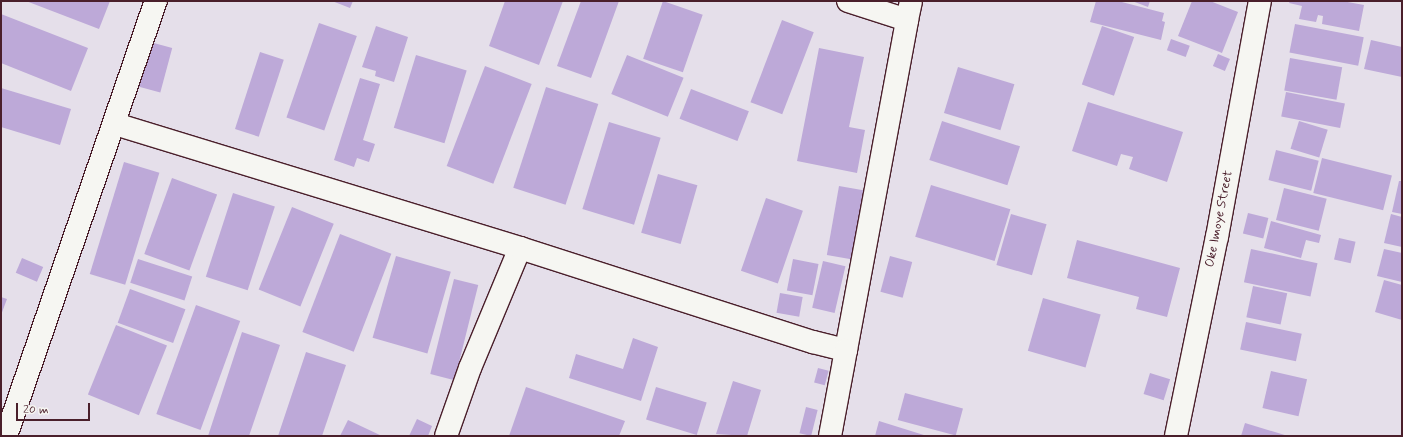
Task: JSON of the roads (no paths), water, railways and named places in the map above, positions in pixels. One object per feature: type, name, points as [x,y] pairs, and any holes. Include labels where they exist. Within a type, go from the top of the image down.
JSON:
[{"type":"street","points":[[6,436],[115,124],[156,1]]},
{"type":"street","points":[[830,436],[909,10],[848,1]]},
{"type":"street","name":"Oke Imoye Street","points":[[1176,436],[1217,237],[1260,1]]},
{"type":"street","points":[[115,124],[520,248],[813,342],[846,350]]},
{"type":"street","points":[[446,436],[470,368],[520,248]]}]
